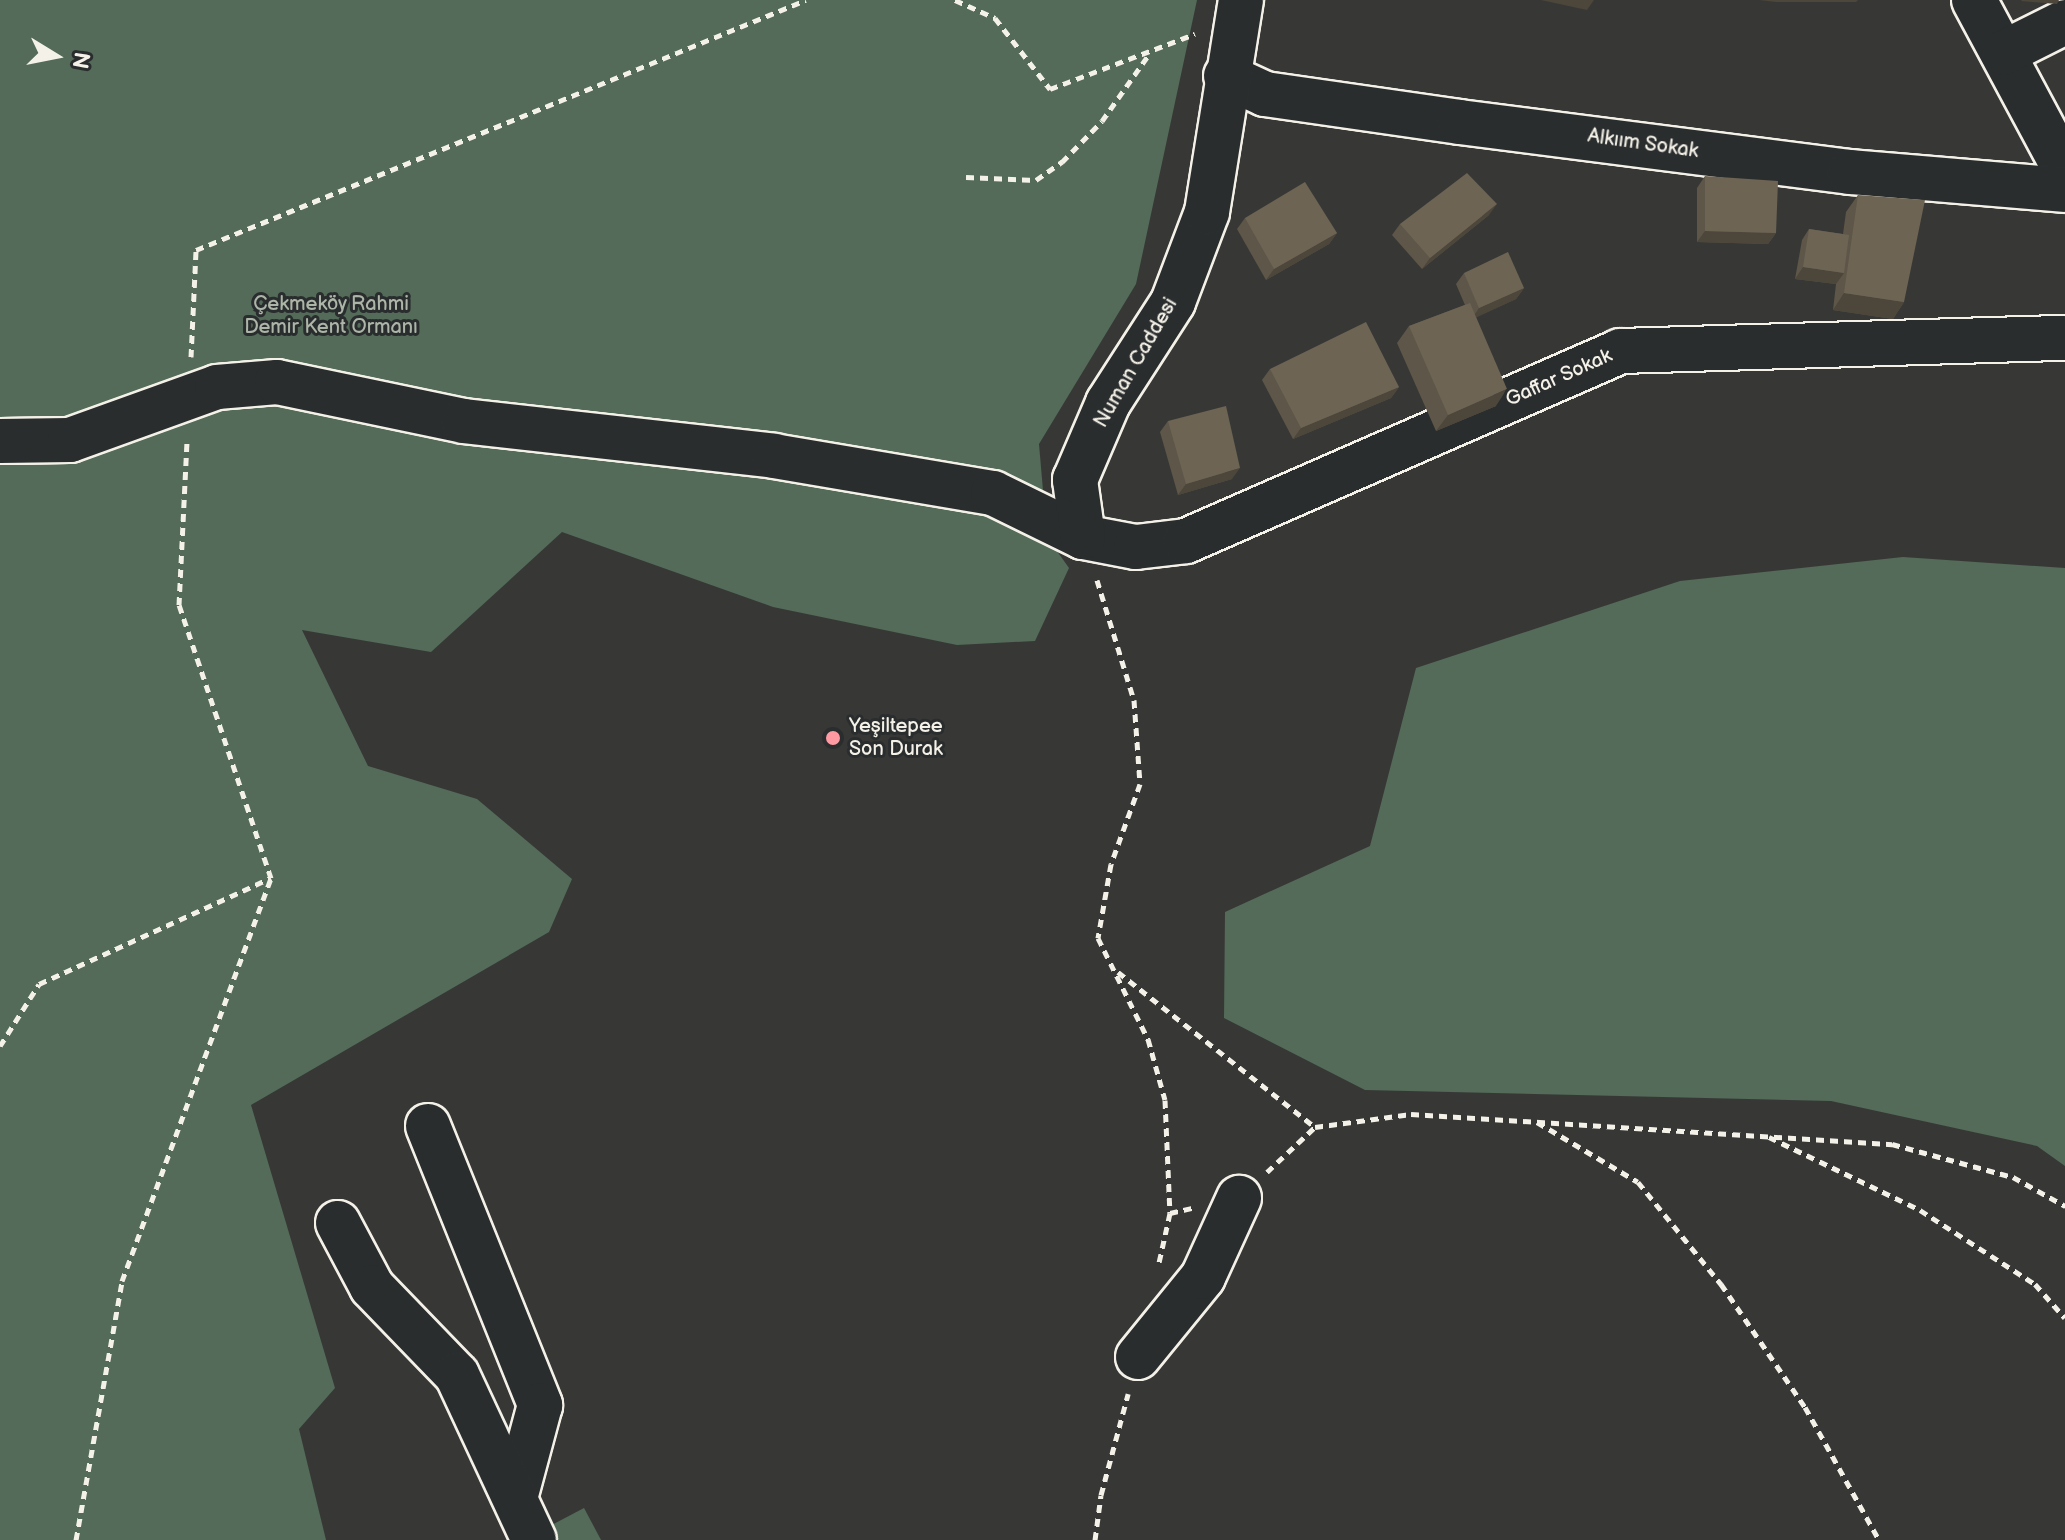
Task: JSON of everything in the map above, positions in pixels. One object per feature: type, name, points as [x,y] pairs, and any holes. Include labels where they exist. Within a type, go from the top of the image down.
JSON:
[{"type":"street","points":[[1974,0],[2065,170]]},
{"type":"street","name":"Numan Caddesi","points":[[1083,537],[1075,480],[1108,403],[1173,302],[1207,212],[1226,76],[1239,9]]},
{"type":"street","points":[[2003,53],[2065,22]]},
{"type":"street","name":"Alkıım Sokak","points":[[1226,76],[1265,94],[1460,122],[1850,172],[2065,190]]},
{"type":"street","name":"Gaffar Sokak","points":[[0,441],[70,440],[217,387],[277,382],[464,421],[774,456],[993,493],[1083,537],[1136,547],[1186,541],[1620,351],[2065,338]]},
{"type":"street","points":[[428,1126],[540,1405],[515,1498]]},
{"type":"street","points":[[1138,1357],[1203,1277],[1239,1198]]},
{"type":"street","points":[[338,1223],[372,1287],[457,1375],[534,1540]]},
{"type":"path","points":[[76,1540],[122,1281],[271,878],[179,605],[196,250],[806,0]]},
{"type":"path","points":[[955,0],[995,18],[1050,89],[1152,51],[1239,9]]},
{"type":"path","points":[[966,177],[1036,180],[1062,162],[1102,121],[1152,51]]},
{"type":"path","points":[[1083,537],[1134,700],[1140,784],[1111,864],[1098,938],[1148,1039],[1165,1100],[1170,1213],[1157,1270]]},
{"type":"path","points":[[0,1046],[39,984],[271,878]]},
{"type":"path","points":[[1114,969],[1315,1127]]},
{"type":"path","points":[[1170,1213],[1239,1198],[1315,1127],[1411,1114],[1892,1144],[2013,1177],[2065,1206]]},
{"type":"path","points":[[1537,1121],[1638,1182],[1648,1193],[1721,1284],[1805,1407],[1879,1540]]},
{"type":"path","points":[[1764,1135],[1920,1210],[2035,1284],[2065,1318]]},
{"type":"path","points":[[1095,1540],[1101,1495],[1138,1357]]},
{"type":"green space","name":"Çekmeköy Rahmi Demir Kent Ormanı","points":[[0,0],[1197,0],[1136,284],[1039,444],[1047,537],[1069,568],[1035,641],[957,645],[773,607],[562,532],[431,652],[302,630],[368,766],[477,799],[572,879],[549,932],[251,1105],[335,1388],[299,1429],[326,1540],[0,1540]]},
{"type":"green space","points":[[1903,557],[2065,568],[2065,1166],[2037,1146],[1831,1101],[1365,1090],[1224,1018],[1225,912],[1370,846],[1416,668],[1680,581]]},
{"type":"green space","points":[[584,1508],[601,1540],[551,1540],[546,1528]]},
{"type":"building","points":[[1467,173],[1497,204],[1430,258],[1400,224]]},
{"type":"building","points":[[1705,176],[1778,181],[1776,233],[1705,231]]},
{"type":"building","points":[[1305,182],[1337,233],[1274,269],[1245,218]]},
{"type":"building","points":[[1858,195],[1925,200],[1904,302],[1844,293]]},
{"type":"building","points":[[1809,229],[1849,235],[1844,273],[1803,267]]},
{"type":"building","points":[[1508,252],[1524,288],[1479,308],[1464,273]]},
{"type":"building","points":[[1470,303],[1507,389],[1448,415],[1409,326]]},
{"type":"building","points":[[1366,322],[1399,387],[1301,428],[1270,369]]},
{"type":"building","points":[[1226,406],[1240,468],[1186,484],[1168,421]]},
{"type":"place","name":"Yeşiltepee Son Durak","points":[[833,738]]}]
